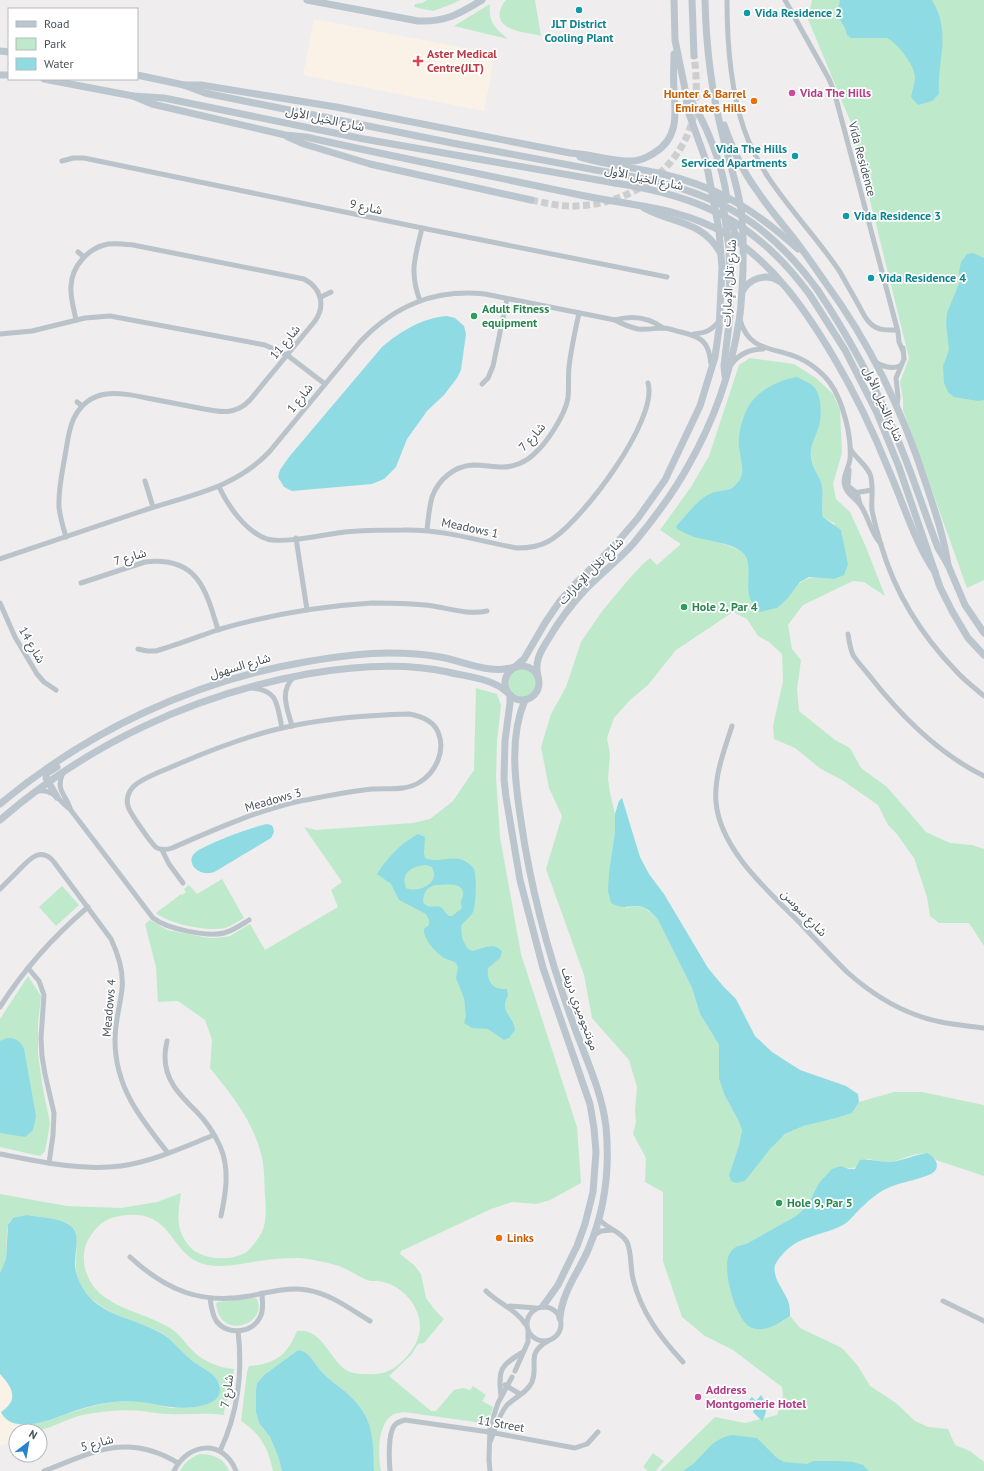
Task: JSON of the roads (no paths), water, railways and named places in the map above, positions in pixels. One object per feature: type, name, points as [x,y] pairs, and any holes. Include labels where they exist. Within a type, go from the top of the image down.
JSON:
[{"type":"main road","points":[[307,0],[413,20],[434,22],[450,18],[482,0]]},
{"type":"main road","name":"شارع تلال الإمارات","points":[[515,667],[528,653],[545,623],[560,601],[614,546],[638,518],[661,486],[676,460],[700,406],[715,358],[720,320],[722,268],[719,230],[712,189],[701,144],[687,108],[686,94],[675,40],[674,0]]},
{"type":"main road","points":[[692,0],[694,56]]},
{"type":"main road","name":"شارع تلال الإمارات","points":[[538,676],[538,658],[555,628],[584,591],[640,536],[662,508],[675,488],[707,430],[729,367],[740,320],[742,294],[743,208],[738,196],[722,135],[711,77],[706,33],[706,0]]},
{"type":"main road","points":[[184,85],[201,85],[309,102],[570,153],[635,161],[646,158],[657,152],[665,144],[674,128],[676,118],[674,66],[675,40]]},
{"type":"main road","name":"شارع الخيل الأول","points":[[138,75],[184,85],[205,93],[452,143],[660,182],[680,187],[721,204],[740,215],[758,227],[791,256],[817,289],[856,350],[895,432],[938,548],[948,565],[965,605],[984,634]]},
{"type":"main road","name":"شارع الخيل الأول","points":[[49,80],[133,96],[164,98],[370,140],[657,190],[697,203],[735,222],[753,234],[769,248],[798,279],[810,294],[845,350],[877,413],[899,467],[935,572],[952,611],[968,638],[984,655]]},
{"type":"main road","points":[[686,94],[695,106],[710,141],[719,165],[726,193],[730,309],[724,370],[726,379]]},
{"type":"main road","points":[[133,96],[152,104],[285,135],[306,137],[588,196],[674,212],[719,230],[762,261],[798,303],[816,330],[844,376],[875,438],[924,554],[935,572]]},
{"type":"main road","points":[[716,104],[734,150],[749,179],[843,308],[875,362],[897,405],[927,486],[942,535],[948,565]]},
{"type":"main road","points":[[285,135],[304,144],[370,164],[531,200]]},
{"type":"main road","points":[[570,153],[591,160],[670,176],[726,193],[743,208],[784,236],[812,264]]},
{"type":"main road","points":[[712,189],[743,246]]},
{"type":"main road","points":[[726,193],[731,198],[738,196]]},
{"type":"main road","points":[[641,206],[696,228],[710,238],[720,252]]},
{"type":"main road","points":[[710,226],[743,208]]},
{"type":"main road","points":[[719,230],[727,217]]},
{"type":"main road","points":[[719,241],[722,239],[726,240],[729,248]]},
{"type":"main road","points":[[742,294],[747,284],[757,278],[770,277],[782,283]]},
{"type":"main road","name":"شارع السهول","points":[[0,804],[46,768],[109,729],[136,715],[183,695],[241,676],[292,664],[337,656],[367,653],[398,653],[441,657],[496,670],[515,667]]},
{"type":"main road","name":"شارع السهول","points":[[0,820],[48,782],[90,754],[146,724],[206,700],[294,676],[367,666],[414,667],[437,670],[488,681],[498,686],[508,694]]},
{"type":"main road","points":[[515,667],[529,667],[533,669],[538,676],[538,691],[526,700],[517,700],[508,694],[505,688],[505,678],[510,670],[515,667]]},
{"type":"main road","name":"مونتجوميري دريف","points":[[508,694],[509,710],[504,753],[504,779],[512,839],[520,880],[543,968],[590,1104],[596,1152],[593,1192],[585,1224],[577,1246],[558,1285],[551,1296],[540,1307]]},
{"type":"main road","name":"مونتجوميري دريف","points":[[526,700],[520,713],[516,742],[515,765],[517,795],[523,836],[531,877],[553,965],[601,1101],[606,1126],[608,1152],[607,1177],[599,1219],[587,1252],[564,1297],[560,1318]]},
{"type":"main road","points":[[57,797],[46,778],[48,773],[83,745]]},
{"type":"street","points":[[727,0],[727,32],[734,86],[740,116],[753,151],[775,189],[840,272],[870,323],[881,329],[897,331]]},
{"type":"street","name":"Vida Residence","points":[[785,0],[829,79],[834,91],[897,331],[902,341],[904,359],[896,378],[898,397],[897,405]]},
{"type":"street","name":"شارع 9","points":[[62,161],[73,158],[84,158],[666,277]]},
{"type":"street","points":[[420,301],[414,284],[413,272],[422,228]]},
{"type":"street","points":[[76,320],[71,294],[71,281],[76,268],[84,257],[95,249],[108,244],[133,245],[304,278],[314,286],[320,297],[331,292]]},
{"type":"street","points":[[78,252],[84,257]]},
{"type":"street","name":"شارع 1","points":[[0,559],[153,507],[219,487],[235,479],[257,464],[276,444],[325,384],[373,329],[392,314],[420,301],[441,295],[463,293],[485,294],[615,320]]},
{"type":"street","name":"شارع 11","points":[[66,537],[60,514],[60,491],[70,429],[74,417],[82,406],[99,395],[114,392],[218,412],[230,412],[241,408],[250,400],[319,316],[322,303],[320,297]]},
{"type":"street","points":[[482,384],[488,378],[493,366],[507,299]]},
{"type":"street","name":"شارع 7","points":[[427,530],[432,497],[436,489],[447,475],[463,467],[472,465],[503,467],[523,462],[539,449],[556,425],[565,409],[568,398],[569,370],[579,313]]},
{"type":"street","points":[[0,334],[32,331],[76,320],[101,316],[118,317],[265,345],[287,355],[325,384]]},
{"type":"street","points":[[615,320],[627,317],[640,317],[656,323],[663,328]]},
{"type":"street","points":[[615,320],[638,329],[646,330],[663,328],[693,335],[704,341],[707,345],[712,368]]},
{"type":"street","points":[[693,335],[708,332],[720,320]]},
{"type":"street","points":[[740,320],[742,327],[750,339],[762,347],[796,357],[815,368],[830,383],[838,396],[844,411],[850,449],[848,486],[857,492],[860,505],[874,536],[881,544]]},
{"type":"street","points":[[729,367],[733,361],[746,352],[768,349]]},
{"type":"street","points":[[875,362],[884,367],[890,368],[900,366]]},
{"type":"street","name":"Meadows 1","points":[[219,487],[226,503],[232,511],[256,533],[262,537],[275,540],[360,530],[427,530],[517,548],[528,548],[548,542],[557,536],[592,500],[621,459],[637,430],[650,395],[648,383]]},
{"type":"street","points":[[77,402],[82,406]]},
{"type":"street","points":[[850,449],[869,472],[872,490],[872,510],[881,544],[893,575],[914,617],[934,647],[958,673],[984,696]]},
{"type":"street","points":[[849,465],[844,482],[849,494],[860,505]]},
{"type":"street","points":[[145,481],[153,507]]},
{"type":"street","points":[[849,494],[872,490]]},
{"type":"street","points":[[296,538],[307,610]]},
{"type":"street","name":"شارع 7","points":[[81,583],[145,562],[164,561],[174,563],[191,573],[204,587],[210,601],[218,630]]},
{"type":"street","name":"شارع 14","points":[[0,603],[15,637],[37,674],[44,682],[56,690]]},
{"type":"street","points":[[138,649],[156,651],[218,630],[307,610],[387,603],[434,606],[470,613],[487,611]]},
{"type":"street","points":[[848,634],[853,656],[893,706],[934,744],[956,760],[984,776]]},
{"type":"street","points":[[292,726],[284,696],[287,684],[294,676]]},
{"type":"street","points":[[246,688],[264,689],[272,694],[275,699],[282,728]]},
{"type":"street","points":[[275,699],[284,696]]},
{"type":"street","name":"Meadows 3","points":[[409,714],[428,720],[436,727],[441,742],[440,751],[434,768],[428,776],[420,782],[410,786],[400,788],[372,789],[300,801],[248,816],[172,848],[162,850],[155,847],[128,807],[128,796],[133,786],[153,775],[223,746],[292,726],[357,717],[409,714]]},
{"type":"street","name":"شارع سوسن","points":[[732,726],[716,783],[716,803],[720,822],[728,841],[753,874],[847,972],[863,987],[881,999],[900,1009],[921,1017],[942,1022],[984,1028]]},
{"type":"street","points":[[63,772],[60,787],[70,809]]},
{"type":"street","points":[[36,791],[50,792],[70,809],[153,918],[161,924],[203,934],[216,934],[230,931],[249,920]]},
{"type":"street","points":[[162,850],[169,864],[183,883]]},
{"type":"street","name":"Meadows 4","points":[[0,889],[31,858],[43,855],[48,856],[111,939],[120,962],[122,988],[116,1021],[115,1040],[116,1059],[121,1078],[127,1096],[137,1113],[168,1153]]},
{"type":"street","points":[[0,1007],[28,968],[54,938],[88,907]]},
{"type":"street","points":[[28,968],[39,981],[44,995],[41,1038],[42,1056],[54,1113],[53,1136],[49,1162]]},
{"type":"street","points":[[167,1041],[165,1056],[166,1068],[170,1080],[176,1091],[206,1122],[220,1147],[226,1174],[226,1187],[221,1216]]},
{"type":"street","points":[[0,1154],[73,1166],[116,1166],[146,1160],[214,1135]]},
{"type":"street","points":[[599,1219],[624,1238],[627,1244],[634,1285],[648,1317],[663,1340],[683,1362]]},
{"type":"street","points":[[594,1235],[601,1231],[613,1230]]},
{"type":"street","points":[[130,1257],[158,1280],[175,1289],[192,1295],[210,1298],[236,1298],[277,1290],[308,1290],[323,1294],[370,1321]]},
{"type":"street","points":[[486,1291],[495,1299],[518,1314],[536,1339],[548,1341]]},
{"type":"street","points":[[210,1298],[213,1314],[217,1321],[223,1327],[238,1331],[246,1330],[257,1321],[261,1315],[263,1308],[262,1293]]},
{"type":"street","points":[[943,1301],[984,1321]]},
{"type":"street","points":[[492,1432],[510,1402],[529,1386],[534,1374],[534,1354],[542,1344],[555,1337],[561,1324],[560,1318],[554,1310],[540,1307],[521,1308],[506,1306]]},
{"type":"street","points":[[515,1371],[528,1342],[529,1315],[540,1307]]},
{"type":"street","name":"شارع 7","points":[[220,1451],[230,1425],[237,1400],[240,1360],[238,1331]]},
{"type":"street","points":[[501,1397],[499,1382],[504,1366],[523,1352]]},
{"type":"street","points":[[490,1471],[489,1459],[493,1416],[512,1377]]},
{"type":"street","points":[[499,1382],[520,1394]]},
{"type":"street","name":"11 Street","points":[[390,1471],[391,1438],[395,1425],[401,1421],[410,1420],[492,1432],[575,1448],[587,1444],[598,1432]]},
{"type":"street","name":"شارع 5","points":[[44,1471],[97,1451],[125,1446],[153,1450],[166,1455],[178,1463]]},
{"type":"street","points":[[174,1471],[184,1456],[201,1448],[210,1448],[220,1451],[228,1457],[234,1465],[236,1471]]},
{"type":"water","points":[[840,0],[932,0],[938,12],[941,24],[942,47],[939,94],[932,101],[918,105],[911,97],[915,79],[912,66],[905,55],[891,41],[887,38],[851,38],[847,35],[839,18],[838,9]]},
{"type":"water","points":[[973,253],[984,258],[984,400],[978,401],[954,397],[948,392],[944,383],[943,366],[949,350],[946,323],[947,313],[960,281],[959,272],[961,262],[967,254]]},
{"type":"water","points":[[447,316],[455,318],[464,326],[466,334],[461,370],[444,395],[427,411],[407,439],[396,467],[384,479],[372,484],[292,491],[284,487],[278,477],[280,470],[289,457],[382,347],[404,331],[420,322]]},
{"type":"water","points":[[797,377],[813,386],[818,393],[821,418],[812,443],[812,461],[822,486],[823,517],[841,530],[848,564],[844,575],[834,579],[809,577],[800,582],[787,599],[777,608],[759,612],[753,605],[750,597],[748,589],[748,564],[742,552],[733,547],[694,537],[677,529],[676,526],[702,499],[712,493],[729,489],[736,485],[742,473],[739,437],[741,425],[747,408],[759,394],[771,386],[784,380]]},
{"type":"water","points":[[622,798],[640,857],[649,874],[664,894],[708,968],[736,999],[755,1036],[772,1052],[800,1070],[846,1086],[858,1094],[859,1102],[852,1113],[803,1126],[785,1134],[770,1149],[745,1181],[736,1183],[731,1181],[729,1175],[739,1145],[742,1130],[724,1094],[719,1079],[719,1045],[700,1014],[692,988],[657,918],[641,906],[621,907],[611,903],[608,891],[609,872],[615,831],[615,814],[619,801]]},
{"type":"water","points":[[267,824],[273,827],[274,832],[271,838],[216,871],[211,873],[202,872],[197,870],[192,864],[191,859],[197,851],[240,832]]},
{"type":"water","points":[[418,834],[425,837],[425,858],[434,860],[459,859],[467,862],[474,869],[476,884],[474,908],[472,914],[461,926],[462,938],[467,948],[472,951],[492,946],[496,947],[502,952],[500,958],[488,968],[488,974],[489,980],[494,987],[499,989],[507,989],[508,995],[505,1006],[507,1014],[512,1020],[515,1030],[509,1038],[504,1040],[488,1029],[472,1028],[464,1023],[466,1016],[464,998],[456,978],[458,967],[456,963],[441,956],[428,941],[424,933],[424,929],[429,925],[429,920],[426,914],[399,900],[391,884],[377,874],[395,851]],"holes":[[[426,865],[432,867],[434,875],[432,881],[422,888],[414,890],[406,888],[406,874],[412,868]],[[448,884],[457,885],[460,887],[463,894],[461,909],[452,916],[449,916],[440,907],[430,907],[425,905],[423,902],[425,893],[429,888],[435,885]]]},
{"type":"water","points":[[7,1038],[17,1040],[24,1049],[36,1116],[33,1130],[25,1137],[0,1133],[0,1041]]},
{"type":"water","points":[[927,1153],[936,1161],[937,1166],[934,1172],[925,1177],[884,1190],[871,1198],[848,1222],[802,1240],[788,1249],[780,1257],[775,1265],[775,1275],[788,1301],[790,1316],[771,1327],[760,1329],[750,1327],[745,1322],[739,1314],[731,1293],[727,1271],[729,1255],[734,1249],[738,1246],[746,1244],[796,1216],[807,1206],[819,1183],[832,1169],[841,1166],[849,1169],[855,1169],[860,1160],[889,1162]]},
{"type":"water","points":[[27,1215],[48,1218],[64,1222],[73,1228],[77,1237],[75,1261],[76,1272],[82,1287],[89,1296],[104,1309],[165,1335],[190,1359],[218,1381],[220,1390],[214,1401],[200,1406],[184,1408],[128,1401],[117,1402],[88,1407],[52,1419],[34,1423],[14,1423],[7,1420],[1,1412],[11,1403],[12,1393],[8,1384],[0,1374],[0,1273],[6,1259],[8,1225],[13,1218]]},
{"type":"water","points":[[298,1350],[309,1355],[319,1369],[347,1393],[362,1411],[367,1420],[372,1438],[374,1471],[282,1471],[278,1456],[270,1437],[259,1423],[256,1412],[256,1389],[257,1383],[264,1375]]},
{"type":"water","points":[[761,1395],[765,1402],[766,1408],[762,1421],[753,1412],[755,1407],[748,1401],[752,1397],[756,1401]]},
{"type":"water","points":[[732,1435],[757,1438],[777,1458],[784,1462],[807,1464],[813,1461],[853,1462],[863,1465],[869,1471],[683,1471],[695,1462],[716,1441]]},
{"type":"tunnel","points":[[531,200],[565,206],[577,206],[609,201],[639,188],[665,169],[684,142],[692,122],[696,100],[694,56]]},
{"type":"place","name":"JLT District Cooling Plant","points":[[579,10]]},
{"type":"place","name":"Vida Residence 2","points":[[747,13]]},
{"type":"place","name":"Aster Medical Centre(JLT)","points":[[418,61]]},
{"type":"place","name":"Vida The Hills","points":[[792,93]]},
{"type":"place","name":"Hunter & Barrel Emirates Hills","points":[[754,101]]},
{"type":"place","name":"Vida The Hills Serviced Apartments","points":[[795,156]]},
{"type":"place","name":"Vida Residence 3","points":[[846,216]]},
{"type":"place","name":"Vida Residence 4","points":[[871,278]]},
{"type":"place","name":"Adult Fitness equipment","points":[[474,316]]},
{"type":"place","name":"Hole 2, Par 4","points":[[684,607]]},
{"type":"place","name":"Hole 9, Par 5","points":[[779,1203]]},
{"type":"place","name":"Links","points":[[499,1238]]},
{"type":"place","name":"Address Montgomerie Hotel","points":[[698,1397]]}]
